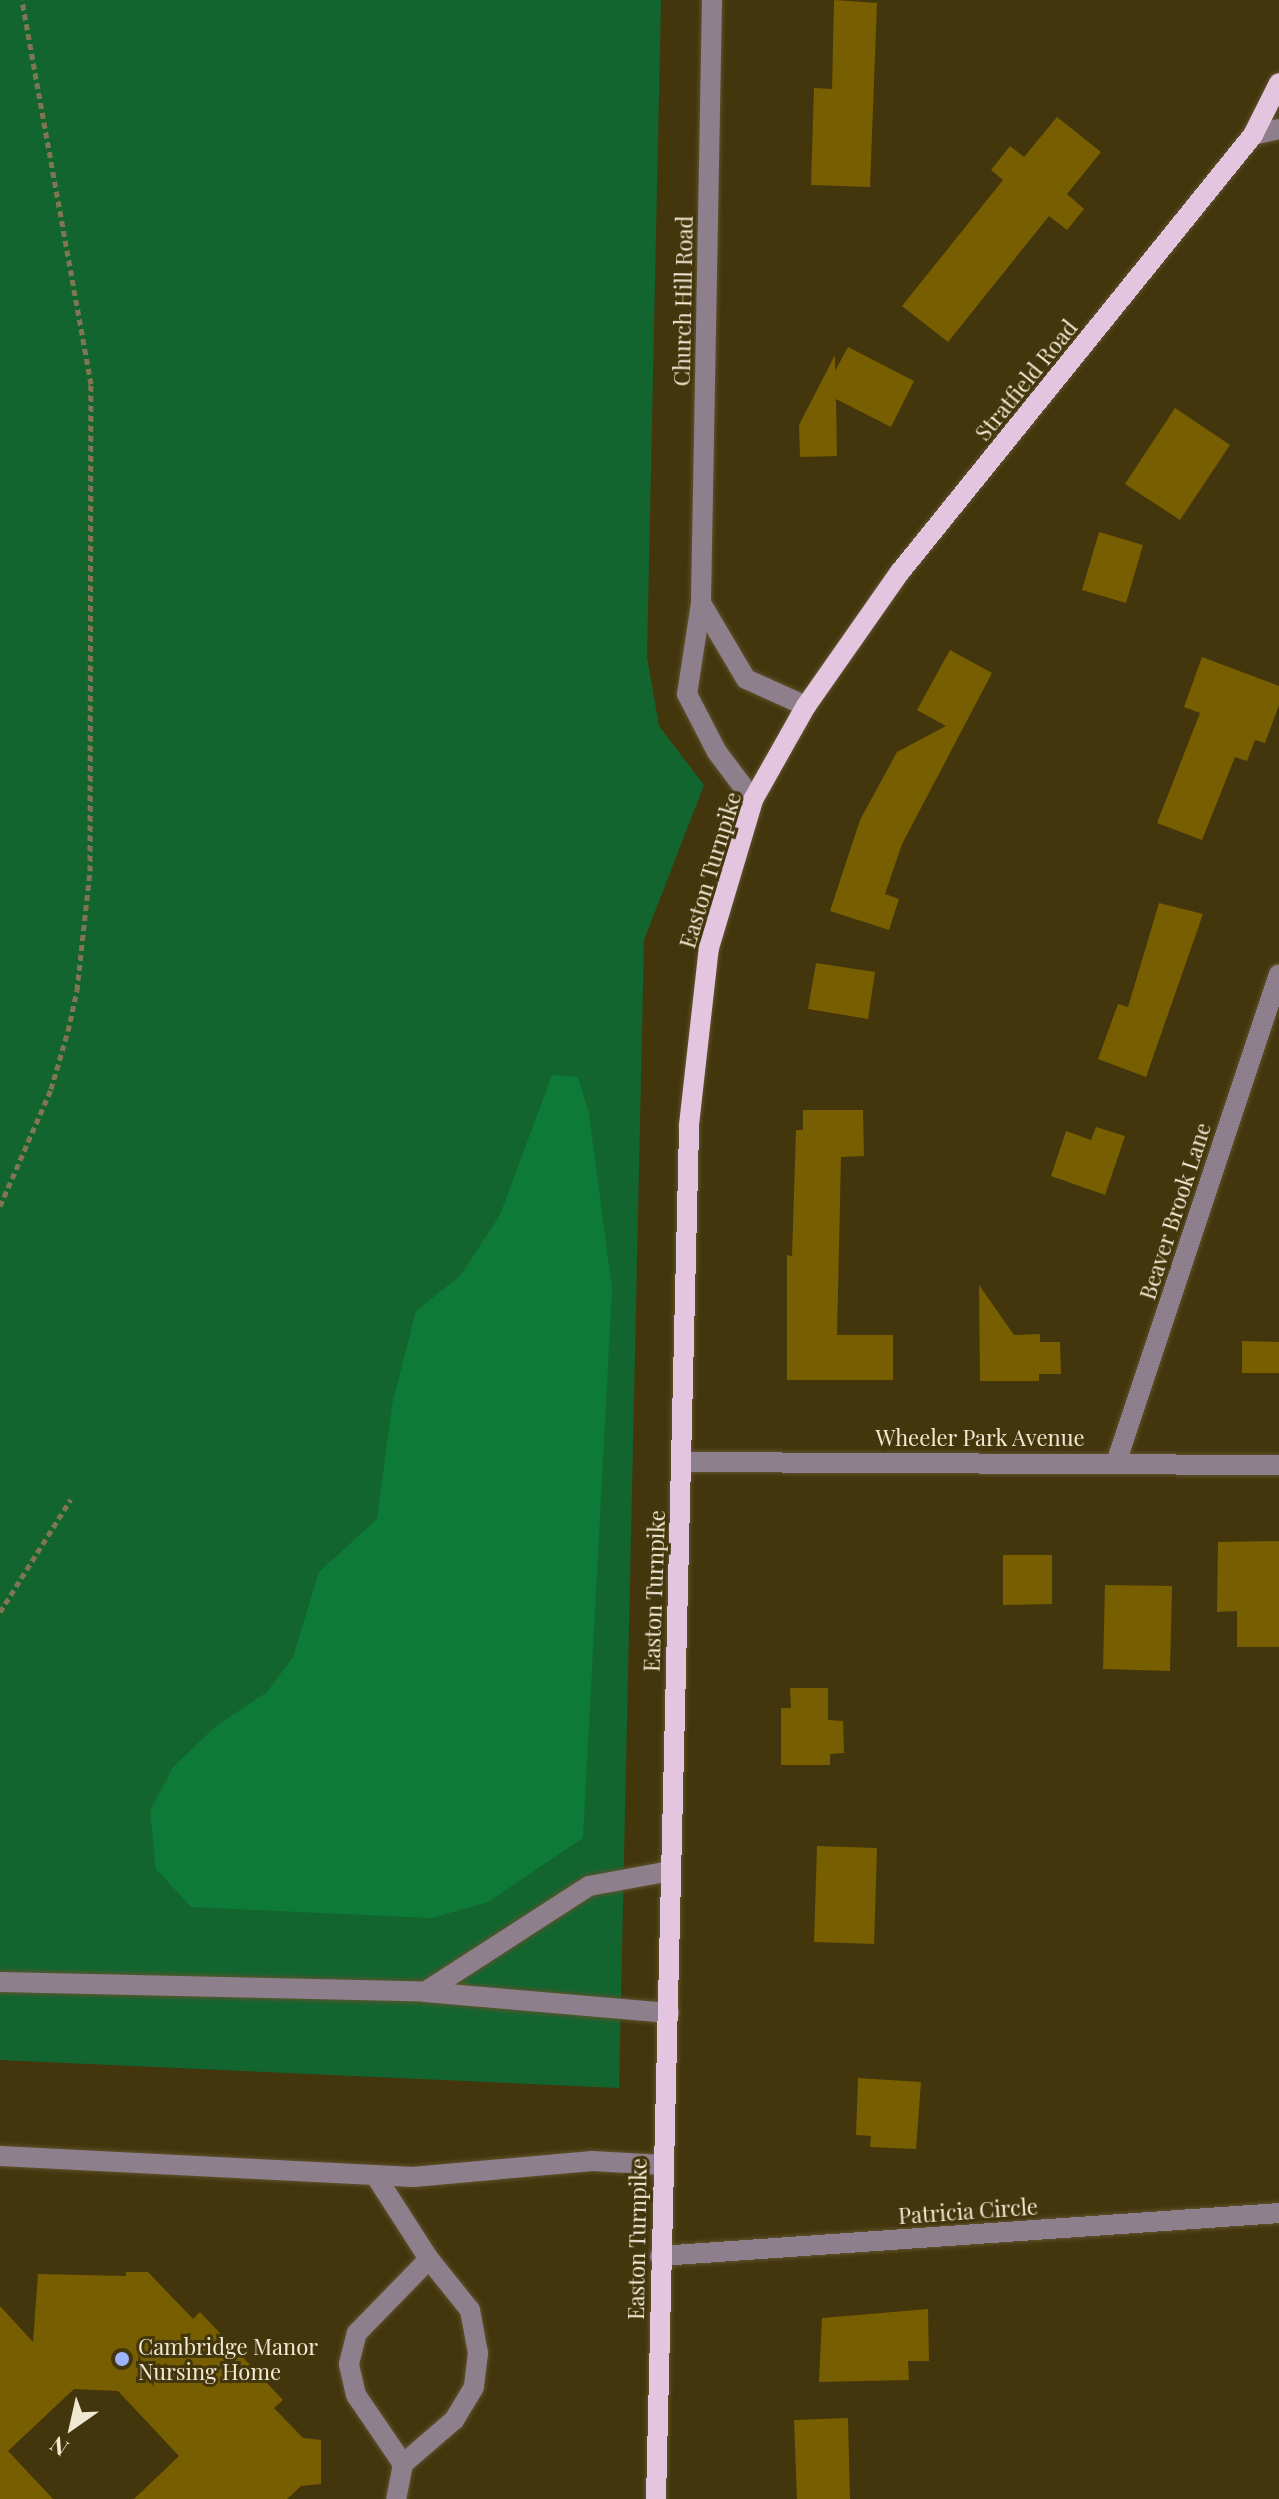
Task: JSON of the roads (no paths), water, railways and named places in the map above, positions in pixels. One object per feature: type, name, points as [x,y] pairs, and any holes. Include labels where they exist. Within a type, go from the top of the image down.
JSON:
[{"type":"main road","name":"Stratfield Road","points":[[806,706],[900,572],[1253,135],[1279,83]]},
{"type":"main road","name":"Easton Turnpike","points":[[656,2499],[690,1110],[709,948],[753,800],[806,706]]},
{"type":"street","name":"Church Hill Road","points":[[712,0],[701,603],[690,651],[687,694],[717,752],[753,800]]},
{"type":"street","points":[[1253,135],[1279,129]]},
{"type":"street","points":[[701,603],[746,679],[806,706]]},
{"type":"street","name":"Beaver Brook Lane","points":[[1116,1463],[1279,974]]},
{"type":"street","name":"Wheeler Park Avenue","points":[[681,1462],[1279,1465]]},
{"type":"street","points":[[425,1992],[589,1886],[670,1871]]},
{"type":"street","points":[[0,1982],[425,1992],[669,2013]]},
{"type":"street","points":[[0,2156],[375,2175],[592,2161],[663,2165]]},
{"type":"street","points":[[375,2175],[429,2259],[470,2310],[478,2353],[475,2376],[454,2420],[403,2464],[396,2499]]},
{"type":"street","name":"Patricia Circle","points":[[660,2256],[1279,2213]]},
{"type":"street","points":[[403,2464],[356,2395],[349,2364],[357,2333],[429,2259]]},
{"type":"place","name":"Cambridge Manor Nursing Home","points":[[122,2359]]}]
